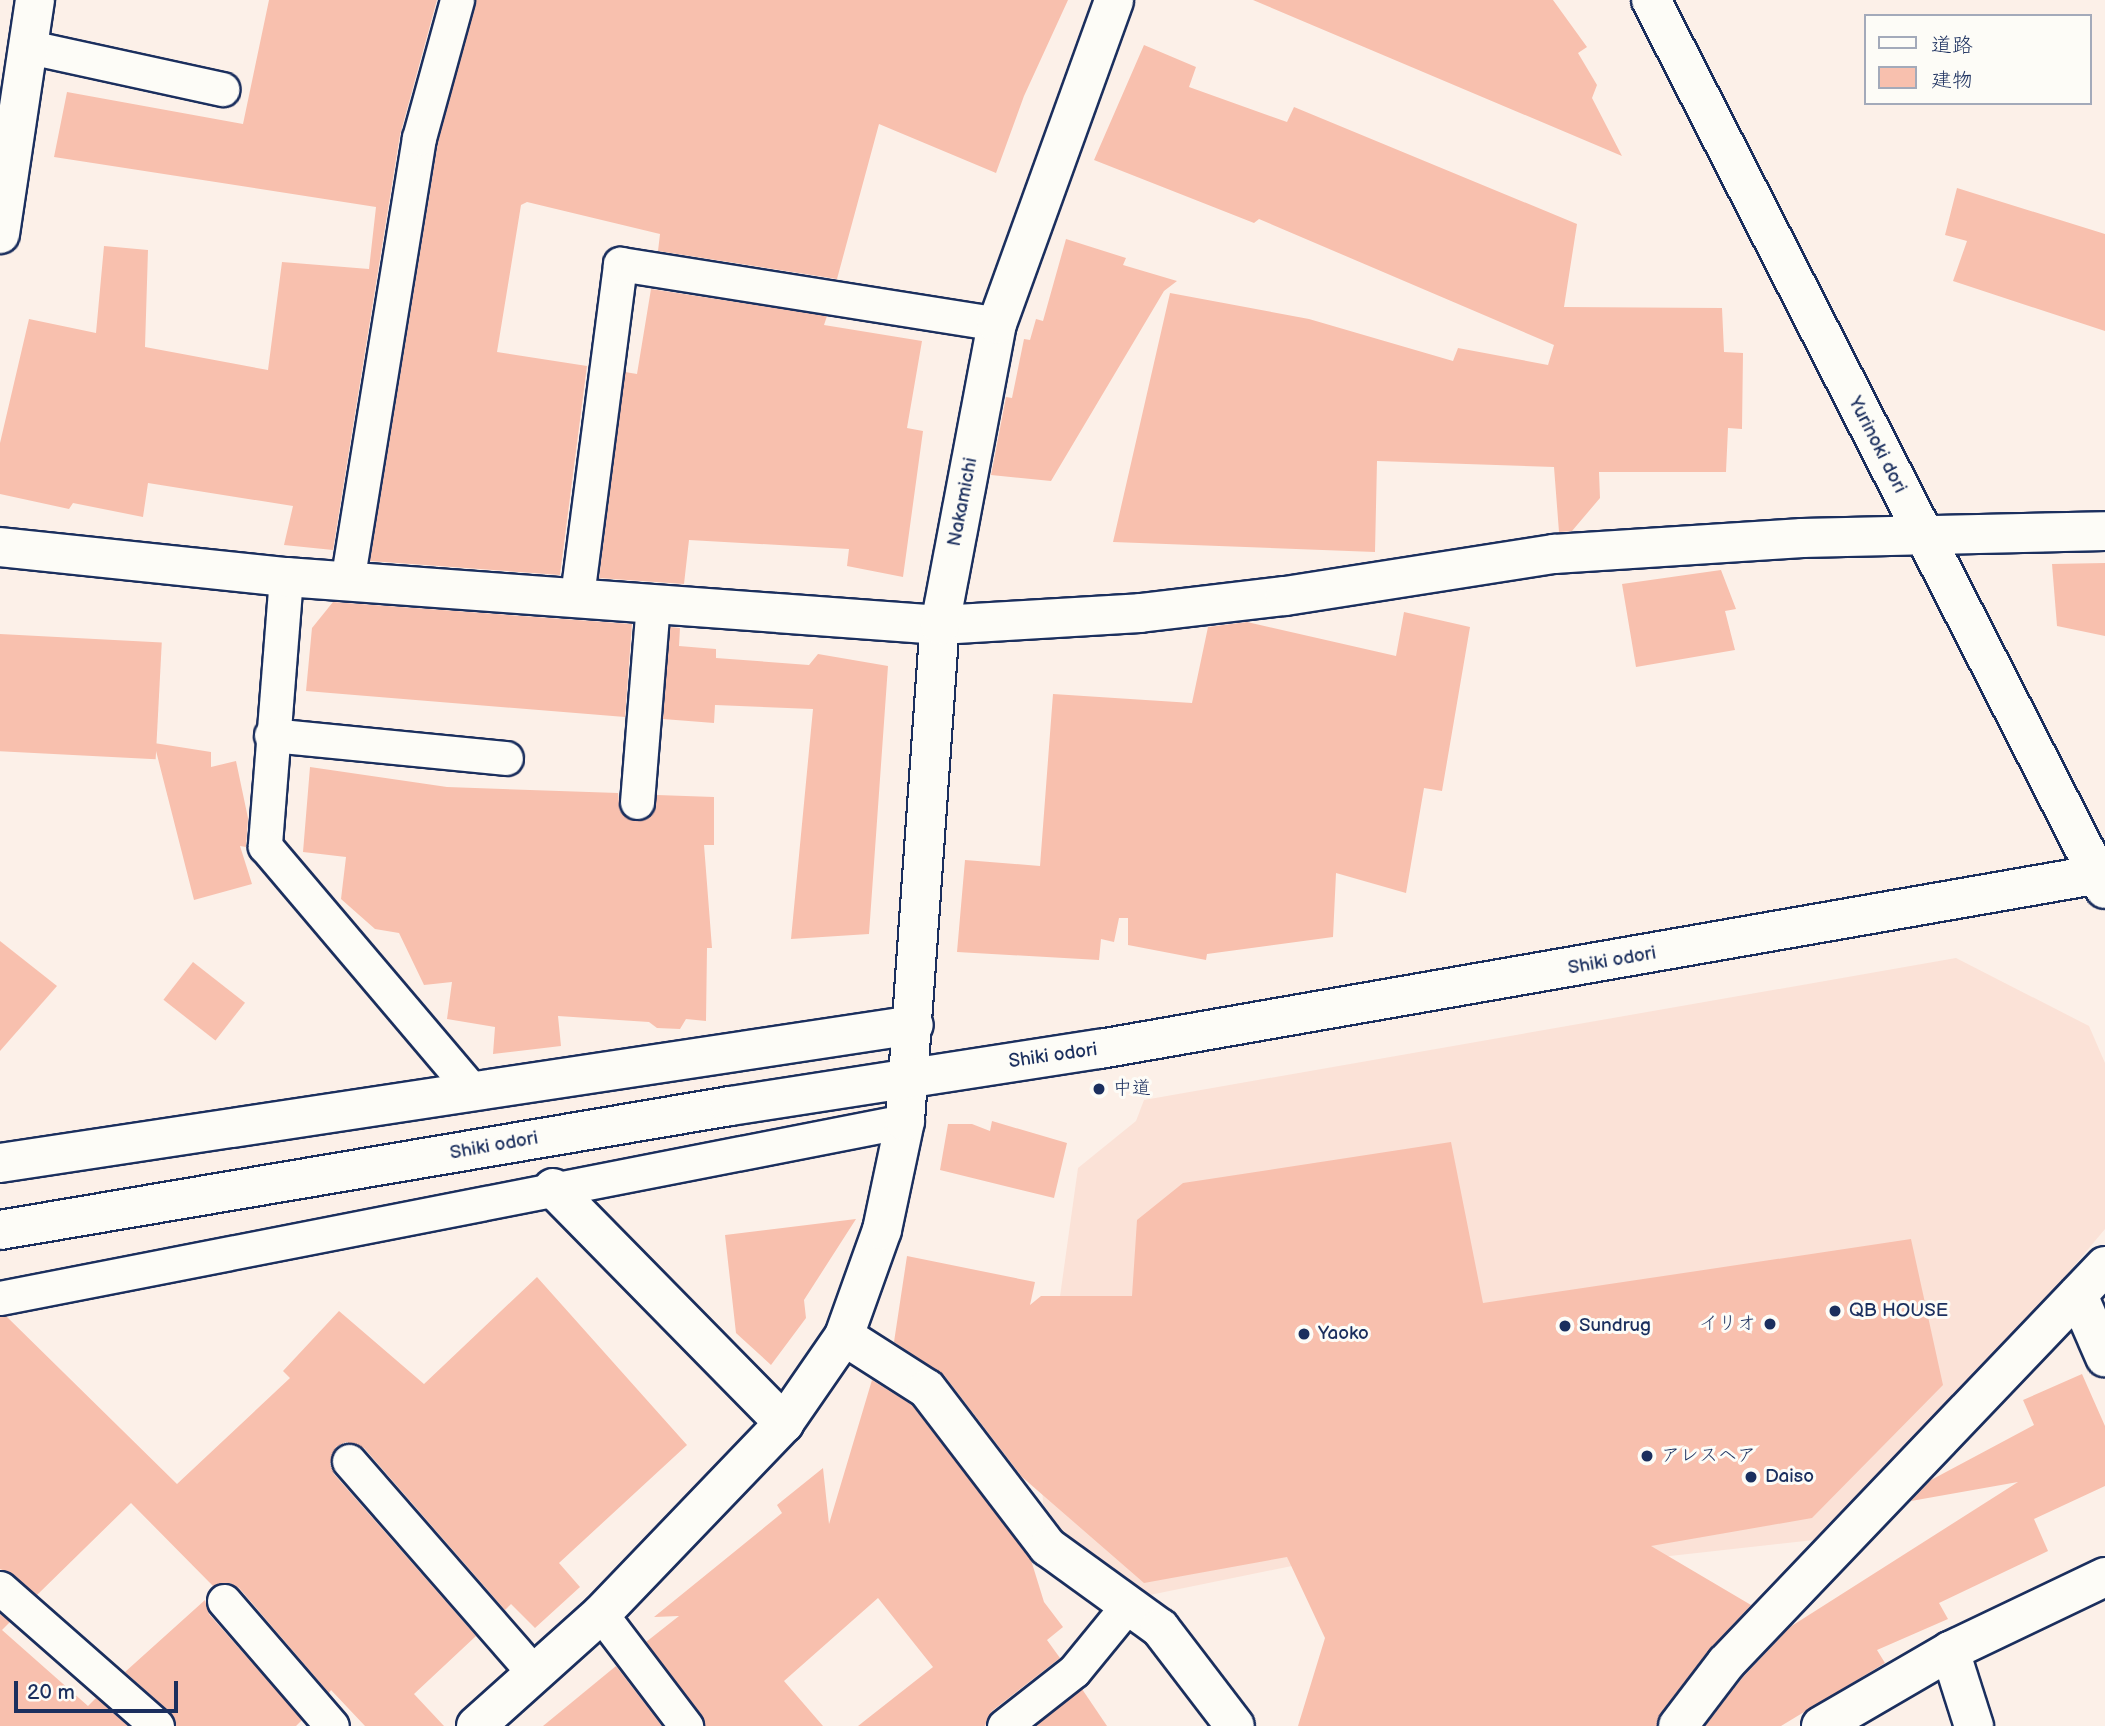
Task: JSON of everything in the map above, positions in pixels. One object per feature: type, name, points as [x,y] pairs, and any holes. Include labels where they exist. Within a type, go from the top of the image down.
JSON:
[{"type":"street","points":[[0,234],[18,61],[35,0]]},
{"type":"street","name":"Yurinoki dori","points":[[1651,0],[1923,538],[2103,879]]},
{"type":"street","name":"Nakamichi","points":[[477,1726],[533,1671],[601,1614],[784,1423],[844,1336],[882,1230],[905,1121],[914,1025],[940,625],[997,324],[1110,1]]},
{"type":"street","points":[[0,547],[286,577],[577,596],[940,625],[1140,613],[1246,601],[1553,554],[1802,538],[1923,538],[2105,531]]},
{"type":"street","name":"Shiki odori","points":[[0,1230],[910,1077],[1114,1047],[2103,879]]},
{"type":"street","points":[[0,1163],[914,1025]]},
{"type":"street","points":[[553,1188],[784,1423]]},
{"type":"street","points":[[1678,1726],[1726,1663],[2105,1266]]},
{"type":"street","points":[[2078,1296],[2105,1357]]},
{"type":"street","points":[[844,1336],[927,1389],[1048,1547],[1160,1629],[1235,1726]]},
{"type":"street","points":[[1821,1726],[1950,1651],[2105,1577]]},
{"type":"street","points":[[1950,1651],[1974,1726]]},
{"type":"lane","points":[[347,582],[419,138],[457,0]]},
{"type":"lane","points":[[18,61],[222,89]]},
{"type":"lane","points":[[577,596],[620,264],[997,324]]},
{"type":"lane","points":[[286,577],[271,735],[265,846],[473,1091]]},
{"type":"lane","points":[[637,802],[653,604]]},
{"type":"lane","points":[[271,735],[506,758]]},
{"type":"lane","points":[[0,1298],[905,1121]]},
{"type":"lane","points":[[349,1461],[533,1671]]},
{"type":"lane","points":[[0,1588],[156,1726]]},
{"type":"lane","points":[[224,1601],[332,1726]]},
{"type":"lane","points":[[1004,1726],[1074,1671],[1128,1605]]},
{"type":"lane","points":[[601,1614],[686,1726]]},
{"type":"shaded area","points":[[1956,958],[2089,1026],[2105,1063],[2105,1229],[2020,1331],[1814,1540],[1661,1557],[1292,1566],[1140,1597],[1063,1531],[1043,1504],[1040,1439],[1078,1168],[1136,1121],[1144,1100]]},
{"type":"building","points":[[269,0],[437,0],[400,135],[333,550],[284,545],[293,506],[148,483],[143,517],[73,503],[69,509],[0,494],[0,443],[29,319],[96,333],[104,246],[148,250],[145,347],[268,370],[282,262],[369,269],[376,207],[54,157],[67,92],[243,124]]},
{"type":"building","points":[[476,0],[1068,0],[1024,96],[996,173],[879,124],[837,279],[658,251],[660,234],[527,202],[521,205],[497,352],[587,366],[560,575],[370,561],[438,142]]},
{"type":"building","points":[[1253,0],[1553,0],[1587,47],[1578,53],[1597,85],[1592,98],[1622,156]]},
{"type":"building","points":[[1144,45],[1196,67],[1189,87],[1287,122],[1294,107],[1577,224],[1564,307],[1722,308],[1724,352],[1743,353],[1742,429],[1728,428],[1726,472],[1599,472],[1600,498],[1572,531],[1559,532],[1554,467],[1377,461],[1375,552],[1113,542],[1170,293],[1309,319],[1453,361],[1458,348],[1548,365],[1554,345],[1259,219],[1254,223],[1094,160]]},
{"type":"building","points":[[1957,188],[2105,234],[2105,331],[1953,281],[1967,241],[1945,235]]},
{"type":"building","points":[[1066,239],[1126,258],[1123,265],[1177,281],[1164,291],[1051,481],[991,475],[1006,397],[1012,398],[1024,339],[1030,340],[1036,319],[1043,321]]},
{"type":"building","points":[[651,289],[827,316],[824,325],[922,341],[907,428],[923,431],[903,577],[847,566],[849,549],[689,540],[684,584],[599,578],[625,372],[637,374]]},
{"type":"building","points":[[2105,563],[2105,636],[2057,626],[2052,564]]},
{"type":"building","points":[[1721,570],[1736,609],[1725,611],[1735,650],[1636,667],[1622,584]]},
{"type":"building","points":[[333,602],[632,624],[625,717],[306,691],[312,628]]},
{"type":"building","points":[[1404,612],[1470,627],[1442,791],[1424,788],[1406,893],[1336,873],[1333,937],[1207,954],[1206,960],[1128,945],[1128,918],[1119,918],[1114,942],[1101,939],[1099,960],[957,952],[965,860],[1040,866],[1053,694],[1192,703],[1208,627],[1247,622],[1396,656]]},
{"type":"building","points":[[670,627],[680,628],[679,646],[716,649],[716,658],[809,665],[818,654],[888,666],[869,934],[791,939],[813,709],[715,705],[714,723],[663,719]]},
{"type":"building","points":[[0,634],[162,642],[156,759],[0,751]]},
{"type":"building","points":[[154,743],[211,752],[211,767],[236,761],[248,818],[246,847],[240,846],[252,884],[194,900]]},
{"type":"building","points":[[310,767],[447,787],[618,793],[620,811],[636,821],[652,813],[657,795],[714,797],[714,845],[704,845],[712,948],[707,948],[706,1021],[686,1019],[680,1029],[657,1028],[649,1022],[558,1016],[561,1046],[493,1054],[495,1027],[447,1019],[452,982],[424,985],[399,933],[375,929],[341,899],[346,857],[303,852]]},
{"type":"building","points":[[0,941],[57,986],[0,1051]]},
{"type":"building","points":[[193,962],[245,1003],[215,1040],[163,1000]]},
{"type":"building","points":[[992,1121],[1067,1143],[1054,1198],[940,1170],[948,1124],[972,1124],[990,1131]]},
{"type":"building","points":[[1451,1142],[1483,1303],[1911,1239],[1943,1385],[1812,1518],[1651,1546],[1751,1605],[1709,1650],[1661,1713],[1657,1726],[1298,1726],[1325,1638],[1287,1557],[1144,1583],[1022,1477],[944,1375],[894,1342],[907,1256],[1035,1282],[1030,1305],[1041,1296],[1132,1296],[1137,1220],[1183,1183]]},
{"type":"building","points":[[856,1219],[804,1300],[806,1318],[771,1365],[736,1333],[725,1235]]},
{"type":"building","points":[[537,1277],[687,1445],[559,1563],[580,1587],[535,1628],[511,1604],[505,1610],[364,1448],[346,1442],[336,1447],[330,1464],[334,1474],[476,1636],[414,1694],[444,1726],[365,1726],[331,1690],[329,1693],[239,1588],[230,1583],[213,1586],[131,1503],[37,1595],[13,1574],[0,1569],[0,1317],[6,1316],[177,1484],[290,1378],[283,1371],[339,1311],[424,1384]]},
{"type":"building","points":[[2082,1374],[2105,1426],[2105,1486],[2034,1519],[2048,1551],[1939,1603],[1948,1619],[1877,1650],[1885,1663],[1781,1726],[1705,1726],[1743,1677],[1790,1627],[2018,1482],[1911,1501],[1931,1480],[2034,1425],[2023,1400]]},
{"type":"building","points":[[872,1380],[912,1405],[1031,1560],[1044,1602],[1063,1627],[1047,1640],[1060,1658],[992,1711],[985,1726],[858,1726],[933,1667],[878,1598],[784,1681],[823,1726],[705,1726],[701,1714],[646,1642],[679,1616],[654,1617],[782,1513],[777,1505],[823,1468],[829,1524]]},
{"type":"building","points":[[205,1600],[209,1614],[302,1720],[296,1726],[176,1726],[170,1712],[125,1672]]},
{"type":"building","points":[[0,1614],[10,1622],[2,1630],[88,1706],[96,1698],[128,1726],[0,1726]]},
{"type":"building","points":[[616,1666],[662,1726],[543,1726]]},
{"type":"building","points":[[1082,1689],[1107,1726],[1035,1726]]},
{"type":"place","name":"中道","points":[[1099,1089]]},
{"type":"place","name":"QB HOUSE","points":[[1835,1311]]},
{"type":"place","name":"イリオ","points":[[1770,1324]]},
{"type":"place","name":"Sundrug","points":[[1565,1326]]},
{"type":"place","name":"Yaoko","points":[[1304,1334]]},
{"type":"place","name":"アレスヘア","points":[[1647,1456]]},
{"type":"place","name":"Daiso","points":[[1751,1477]]}]
